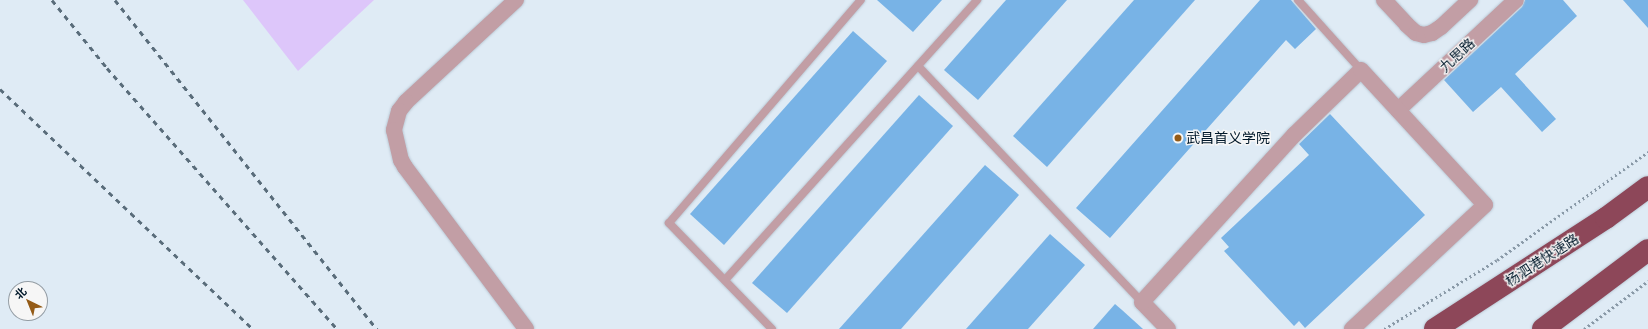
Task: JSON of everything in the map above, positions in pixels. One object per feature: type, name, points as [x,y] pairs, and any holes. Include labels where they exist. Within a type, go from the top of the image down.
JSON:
[{"type":"highway","name":"杨泗港快速路","points":[[1435,329],[1599,222],[1648,187]]},
{"type":"highway","points":[[1543,329],[1648,250]]},
{"type":"street","points":[[516,0],[406,102],[400,111],[394,130],[401,160],[405,167],[526,329]]},
{"type":"street","points":[[1384,0],[1416,33],[1424,35],[1432,33],[1441,27],[1470,0]]},
{"type":"street","name":"九思路","points":[[1398,110],[1516,0]]},
{"type":"street","points":[[1168,329],[1142,302],[1294,135],[1361,70],[1485,205],[1352,329]]},
{"type":"lane","points":[[772,329],[669,223],[860,0]]},
{"type":"lane","points":[[725,280],[977,0]]},
{"type":"lane","points":[[1298,0],[1361,70]]},
{"type":"lane","points":[[918,66],[1142,302]]},
{"type":"path","points":[[1384,329],[1498,260],[1648,152]]},
{"type":"path","points":[[1584,329],[1648,281]]},
{"type":"shaded area","points":[[243,0],[374,0],[298,71]]},
{"type":"building","points":[[877,0],[942,0],[913,32]]},
{"type":"building","points":[[1006,0],[1067,0],[978,100],[944,70]]},
{"type":"building","points":[[1134,0],[1195,0],[1047,167],[1013,136]]},
{"type":"building","points":[[1260,0],[1291,0],[1316,29],[1295,49],[1286,40],[1110,238],[1076,208]]},
{"type":"building","points":[[1525,0],[1563,0],[1577,16],[1515,74],[1556,119],[1542,132],[1501,87],[1473,112],[1444,80],[1522,7]]},
{"type":"building","points":[[1623,0],[1648,0],[1648,28]]},
{"type":"building","points":[[853,31],[887,61],[724,245],[690,214]]},
{"type":"building","points":[[919,95],[953,126],[787,313],[752,283]]},
{"type":"building","points":[[1330,114],[1425,215],[1305,328],[1299,321],[1294,326],[1224,251],[1229,247],[1221,238],[1309,155],[1299,144]]},
{"type":"building","points":[[985,165],[1019,195],[901,329],[839,329]]},
{"type":"building","points":[[1050,234],[1085,265],[1028,329],[966,329]]},
{"type":"building","points":[[1115,304],[1122,310],[1143,329],[1093,329]]},
{"type":"railway","points":[[52,0],[107,68],[337,329]]},
{"type":"railway","points":[[115,0],[377,329]]},
{"type":"railway","points":[[0,89],[253,329]]},
{"type":"place","name":"武昌首义学院","points":[[1178,138]]}]
